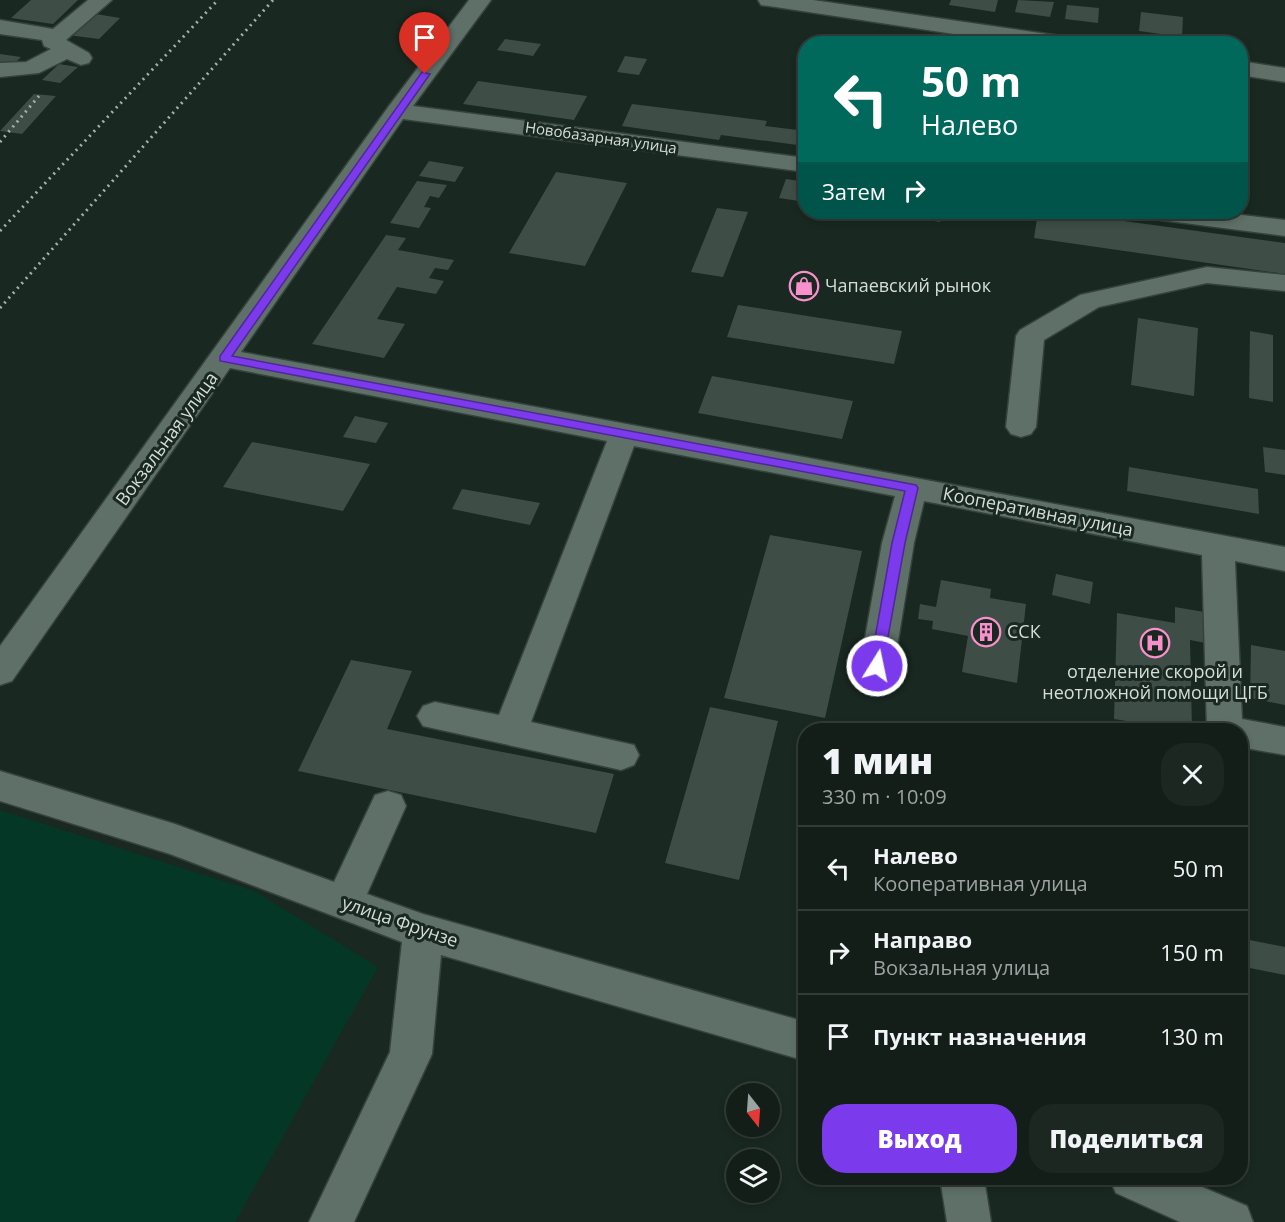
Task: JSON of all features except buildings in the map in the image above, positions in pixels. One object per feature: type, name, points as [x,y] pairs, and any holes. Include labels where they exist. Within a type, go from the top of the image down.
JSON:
[{"type":"street","points":[[0,70],[32,68],[69,48],[101,0]]},
{"type":"street","name":"Вокзальная улица","points":[[0,672],[398,111],[480,0]]},
{"type":"street","points":[[769,0],[837,5],[1021,36]]},
{"type":"street","points":[[0,27],[69,48]]},
{"type":"street","points":[[1248,69],[1285,75]]},
{"type":"street","name":"Новобазарная улица","points":[[398,111],[798,164]]},
{"type":"street","points":[[1215,219],[1285,228]]},
{"type":"street","points":[[1021,427],[1030,336],[1090,301],[1207,275],[1285,283]]},
{"type":"street","name":"Кооперативная улица","points":[[224,358],[1285,559]]},
{"type":"street","points":[[510,732],[624,434]]},
{"type":"street","points":[[877,666],[898,543],[912,488]]},
{"type":"street","points":[[1218,546],[1225,723]]},
{"type":"street","points":[[435,717],[621,755]]},
{"type":"street","points":[[1248,734],[1285,741]]},
{"type":"street","name":"улица Фрунзе","points":[[0,786],[176,840],[423,932],[798,1040]]},
{"type":"street","points":[[344,903],[388,806]]},
{"type":"street","points":[[331,1222],[411,1054],[423,932]]},
{"type":"street","points":[[963,1185],[969,1222]]},
{"type":"street","points":[[1147,1185],[1231,1222]]},
{"type":"green space","points":[[0,810],[254,891],[378,967],[235,1222],[0,1222]]},
{"type":"railway","points":[[0,231],[218,0]]},
{"type":"railway","points":[[0,308],[273,0]]},
{"type":"railway","points":[[0,142],[39,96]]},
{"type":"place","name":"Чапаевский рынок","points":[[804,286]]},
{"type":"place","name":"ССК","points":[[986,632]]},
{"type":"place","name":"отделение скорой и неотложной помощи ЦГБ","points":[[1155,643]]},
{"type":"route","points":[[425,74],[224,358],[912,488],[898,543],[877,666]]}]
